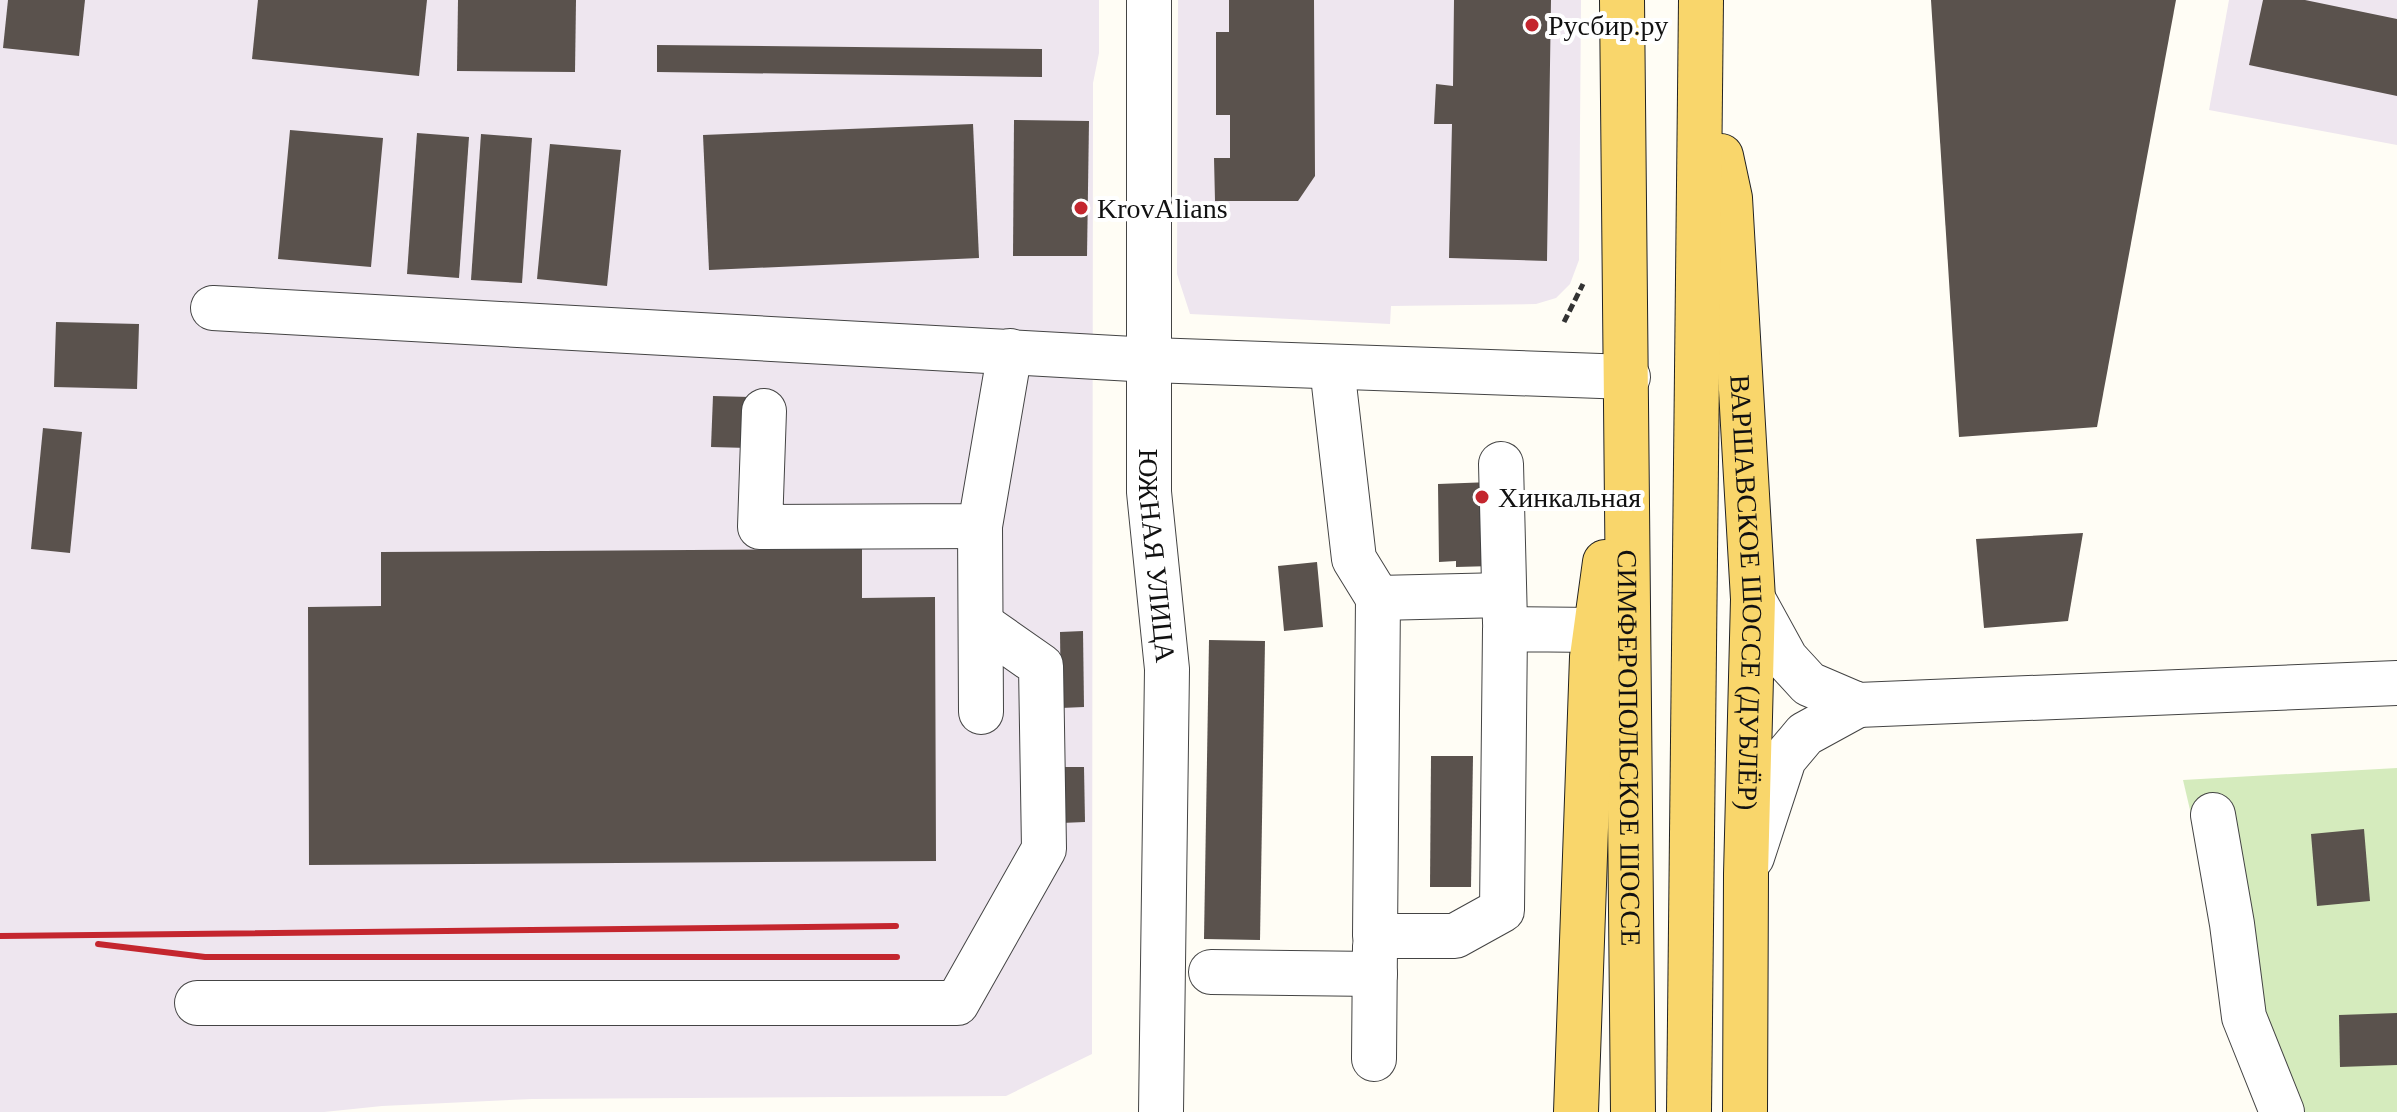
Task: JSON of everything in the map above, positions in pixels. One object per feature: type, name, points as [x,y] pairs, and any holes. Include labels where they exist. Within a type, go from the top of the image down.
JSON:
[{"type":"main road","name":"СИМФЕРОПОЛЬСКОЕ ШОССЕ","points":[[1622,0],[1633,1112]]},
{"type":"main road","name":"СИМФЕРОПОЛЬСКОЕ ШОССЕ","points":[[1689,1112],[1701,0]]},
{"type":"main road","name":"ВАРШАВСКОЕ ШОССЕ (ДУБЛЁР)","points":[[1702,75],[1730,198],[1753,599],[1746,874],[1745,1112]]},
{"type":"main road","points":[[1576,1112],[1592,657],[1626,389]]},
{"type":"street","name":"ЮЖНАЯ УЛИЦА","points":[[1149,0],[1149,492],[1167,669],[1161,1112]]},
{"type":"street","points":[[213,308],[1151,360],[1332,367],[1626,389]]},
{"type":"street","points":[[981,712],[980,526],[1010,351]]},
{"type":"street","points":[[1332,367],[1354,559],[1378,598],[1374,1059]]},
{"type":"street","points":[[764,411],[760,527],[980,526]]},
{"type":"street","points":[[1211,972],[1375,955],[1455,936],[1502,910],[1504,612],[1501,464]]},
{"type":"street","points":[[1378,598],[1504,612],[1596,630]]},
{"type":"street","points":[[1753,599],[1786,659],[1809,684],[1858,705],[2397,683]]},
{"type":"street","points":[[197,1003],[957,1003],[1044,849],[1041,666],[981,624]]},
{"type":"street","points":[[1746,874],[1784,759],[1805,734],[1858,705]]},
{"type":"street","points":[[2213,815],[2244,1017],[2282,1112]]},
{"type":"shaded area","points":[[0,0],[1099,0],[1099,53],[1093,83],[1092,1054],[1006,1096],[532,1099],[324,1112],[0,1112]]},
{"type":"shaded area","points":[[1178,0],[1581,0],[1579,260],[1570,284],[1556,298],[1536,304],[1391,306],[1390,324],[1190,314],[1177,274]]},
{"type":"shaded area","points":[[2229,0],[2397,0],[2397,145],[2209,110]]},
{"type":"green space","points":[[2397,768],[2397,1112],[2261,1112],[2183,780]]},
{"type":"building","points":[[8,0],[85,0],[79,56],[3,48]]},
{"type":"building","points":[[258,0],[427,0],[419,76],[252,59]]},
{"type":"building","points":[[458,0],[576,0],[575,72],[457,71]]},
{"type":"building","points":[[1229,0],[1314,0],[1315,176],[1298,201],[1215,201],[1214,158],[1230,158],[1230,115],[1216,115],[1216,32],[1229,32]]},
{"type":"building","points":[[1454,0],[1551,0],[1547,261],[1449,258],[1452,124],[1434,124],[1436,84],[1453,86]]},
{"type":"building","points":[[1931,0],[2176,0],[2097,427],[1959,437]]},
{"type":"building","points":[[2263,0],[2305,0],[2397,19],[2397,96],[2249,65]]},
{"type":"building","points":[[657,45],[1042,49],[1042,77],[657,72]]},
{"type":"building","points":[[1014,120],[1089,121],[1087,256],[1013,256]]},
{"type":"building","points":[[973,124],[979,258],[709,270],[703,135]]},
{"type":"building","points":[[290,130],[383,138],[371,267],[278,259]]},
{"type":"building","points":[[417,133],[469,137],[459,278],[407,274]]},
{"type":"building","points":[[481,134],[532,138],[522,283],[471,280]]},
{"type":"building","points":[[550,144],[621,150],[607,286],[537,279]]},
{"type":"building","points":[[56,322],[139,324],[137,389],[54,387]]},
{"type":"building","points":[[713,396],[750,397],[748,448],[711,447]]},
{"type":"building","points":[[43,428],[82,432],[70,553],[31,549]]},
{"type":"building","points":[[1491,482],[1493,566],[1456,567],[1456,561],[1439,562],[1438,484]]},
{"type":"building","points":[[2083,533],[2068,621],[1984,628],[1976,539]]},
{"type":"building","points":[[862,549],[862,598],[935,597],[936,861],[309,865],[308,607],[381,606],[381,552]]},
{"type":"building","points":[[1317,562],[1323,627],[1284,631],[1278,566]]},
{"type":"building","points":[[1083,631],[1084,707],[1061,708],[1060,632]]},
{"type":"building","points":[[1209,640],[1265,641],[1260,940],[1204,939]]},
{"type":"building","points":[[1431,756],[1473,756],[1471,887],[1430,887]]},
{"type":"building","points":[[1061,767],[1084,767],[1085,822],[1061,823]]},
{"type":"building","points":[[2364,829],[2370,901],[2317,906],[2311,834]]},
{"type":"building","points":[[2397,1013],[2397,1065],[2340,1067],[2339,1015]]},
{"type":"railway","points":[[0,936],[896,926]]},
{"type":"railway","points":[[98,944],[205,957],[897,957]]},
{"type":"place","name":"Русбир.ру","points":[[1532,25]]},
{"type":"place","name":"KrovAlians","points":[[1081,208]]},
{"type":"place","name":"Хинкальная","points":[[1482,497]]}]
